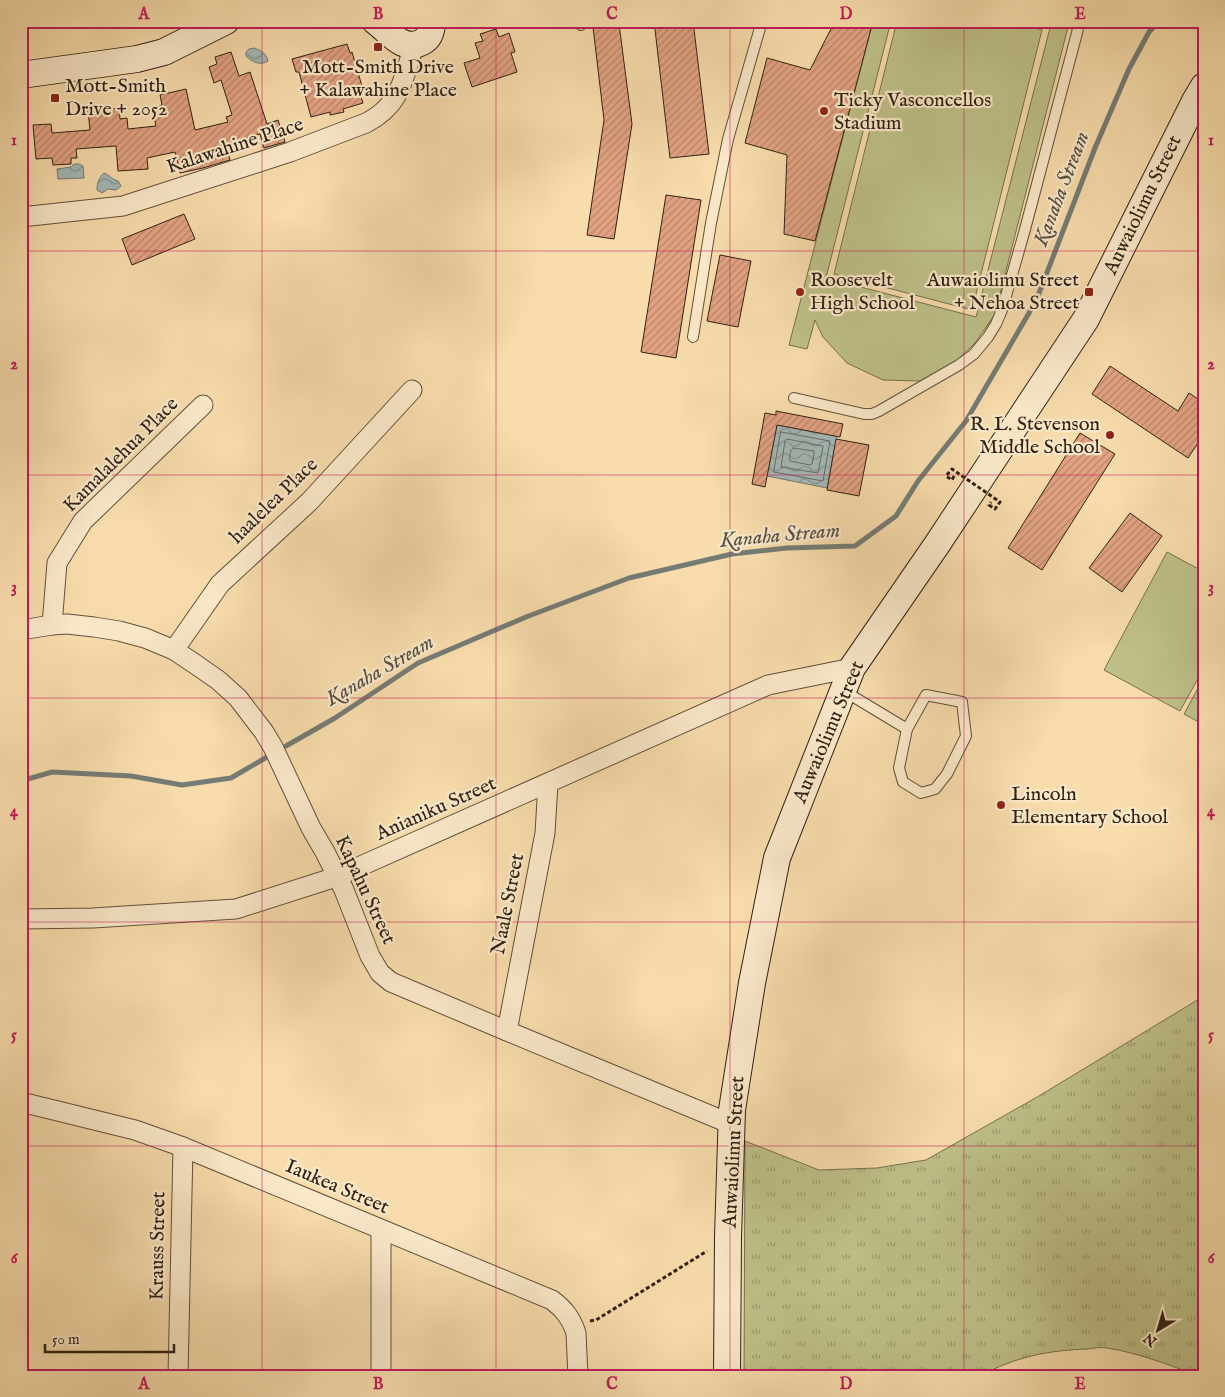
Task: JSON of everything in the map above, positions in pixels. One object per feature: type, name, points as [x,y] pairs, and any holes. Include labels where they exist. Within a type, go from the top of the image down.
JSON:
[{"type":"street","points":[[21,75],[137,60],[180,45],[226,21]]},
{"type":"street","points":[[375,21],[401,43],[407,45],[414,45],[426,40],[432,28],[432,21]]},
{"type":"street","name":"Kalawahine Place","points":[[21,217],[123,206],[290,152],[366,123],[377,118],[393,102],[401,86],[414,45]]},
{"type":"street","name":"Auwaiolimu Street","points":[[727,1376],[728,1237],[732,1110],[752,983],[777,858],[848,679],[1086,320],[1204,86]]},
{"type":"street","name":"haalelea Place","points":[[174,650],[220,584],[309,502],[412,390]]},
{"type":"street","name":"Kamalalehua Place","points":[[52,625],[57,563],[83,521],[203,405]]},
{"type":"street","name":"Kapahu Street","points":[[21,630],[52,625],[76,625],[119,631],[145,638],[174,650],[218,680],[238,698],[273,747],[307,820],[344,890],[370,956],[382,976],[404,988],[732,1124]]},
{"type":"street","name":"Anianiku Street","points":[[21,919],[93,918],[236,909],[336,877],[768,686],[848,679]]},
{"type":"street","name":"Naale Street","points":[[507,1031],[545,833],[548,784]]},
{"type":"street","name":"Iaukea Street","points":[[21,1102],[135,1130],[183,1147],[542,1296],[556,1303],[568,1314],[576,1333],[578,1376]]},
{"type":"street","name":"Krauss Street","points":[[178,1376],[183,1147]]},
{"type":"street","points":[[381,1230],[381,1376]]},
{"type":"lane","points":[[693,338],[711,223],[728,139],[762,21]]},
{"type":"lane","points":[[794,398],[864,414],[872,414],[959,365],[974,354],[988,337],[1002,310],[1078,33],[1079,21]]},
{"type":"lane","points":[[848,679],[907,728]]},
{"type":"lane","points":[[926,695],[962,702],[966,736],[947,774],[935,790],[922,793],[903,782],[899,768],[907,728],[926,695]]},
{"type":"path","points":[[954,476],[952,480],[946,476],[952,469],[1000,502],[995,509],[989,504],[991,502]]},
{"type":"path","points":[[599,1318],[728,1237]]},
{"type":"green space","points":[[873,21],[891,21],[826,278],[976,317],[1051,24],[1040,21],[1067,21],[1068,27],[995,314],[975,343],[950,367],[920,381],[883,380],[847,363],[823,337],[815,320],[807,349],[789,345]]},
{"type":"green space","points":[[897,21],[1010,21],[1042,30],[972,310],[834,274]]},
{"type":"green space","points":[[1167,552],[1204,572],[1204,668],[1180,711],[1104,670]]},
{"type":"green space","points":[[1204,677],[1204,725],[1184,714]]},
{"type":"green space","points":[[1204,996],[1204,1376],[1199,1376],[1142,1356],[1102,1348],[1060,1351],[1019,1359],[981,1376],[744,1376],[745,1141],[819,1170],[877,1168],[926,1160],[1039,1096]]},
{"type":"water","points":[[254,48],[263,53],[268,61],[256,63],[246,56],[246,52],[249,49]]},
{"type":"water","points":[[74,164],[83,166],[84,178],[58,179],[57,169],[71,167]]},
{"type":"water","points":[[104,173],[118,181],[121,186],[116,190],[108,189],[102,193],[97,190],[99,180]]},
{"type":"water","points":[[777,425],[837,436],[827,488],[767,476]]},
{"type":"building","points":[[654,21],[693,21],[709,154],[670,158]]},
{"type":"building","name":"Ticky Vasconcellos Stadium","points":[[835,21],[856,21],[872,25],[815,241],[784,234],[787,155],[745,143],[767,58],[810,70]]},
{"type":"building","points":[[619,24],[632,124],[614,239],[587,235],[604,120],[593,27]]},
{"type":"building","points":[[496,29],[499,37],[509,33],[515,52],[511,53],[517,72],[472,87],[464,63],[480,58],[475,43],[483,41],[480,34]]},
{"type":"building","points":[[347,44],[350,53],[352,52],[364,93],[360,94],[363,103],[343,109],[344,112],[330,115],[330,112],[311,117],[299,72],[296,72],[292,59]]},
{"type":"building","points":[[231,52],[239,76],[250,72],[267,124],[278,120],[285,142],[264,148],[260,134],[226,145],[230,160],[180,173],[175,152],[147,158],[148,169],[118,171],[116,146],[76,149],[77,158],[71,158],[71,164],[53,165],[52,158],[36,159],[33,125],[51,124],[52,133],[90,130],[88,111],[119,108],[120,119],[127,118],[128,129],[156,126],[152,108],[162,105],[160,95],[186,89],[195,130],[228,122],[226,117],[232,115],[221,80],[214,83],[209,67],[217,64],[215,57]]},
{"type":"building","points":[[666,195],[701,200],[676,358],[641,352]]},
{"type":"building","points":[[184,214],[195,239],[132,265],[122,239]]},
{"type":"building","points":[[720,255],[751,261],[738,327],[707,321]]},
{"type":"building","points":[[1110,366],[1178,411],[1189,393],[1204,403],[1204,434],[1188,458],[1092,394]]},
{"type":"building","points":[[776,411],[843,424],[840,437],[777,425],[765,487],[752,484],[765,413],[776,415]]},
{"type":"building","points":[[1080,433],[1115,454],[1042,570],[1008,548]]},
{"type":"building","points":[[836,439],[869,445],[859,496],[827,490]]},
{"type":"building","points":[[1130,513],[1162,536],[1122,592],[1089,568]]},
{"type":"waterway","name":"Kanaha Stream","points":[[286,746],[335,718],[418,663],[526,617],[629,578],[732,554],[787,548],[855,546],[896,516],[918,481],[966,421],[1036,301],[1095,148],[1129,69],[1149,32],[1159,21]]},
{"type":"waterway","name":"Kanaha Stream","points":[[21,781],[52,772],[131,776],[182,785],[231,778],[267,757]]},
{"type":"place","name":"Mott-Smith Drive + Kalawahine Place","points":[[378,47]]},
{"type":"place","name":"Mott-Smith Drive + 2052","points":[[55,98]]},
{"type":"place","name":"Ticky Vasconcellos Stadium","points":[[824,111]]},
{"type":"place","name":"Roosevelt High School","points":[[800,292]]},
{"type":"place","name":"Auwaiolimu Street + Nehoa Street","points":[[1089,292]]},
{"type":"place","name":"R. L. Stevenson Middle School","points":[[1110,435]]},
{"type":"place","name":"Lincoln Elementary School","points":[[1001,805]]}]
